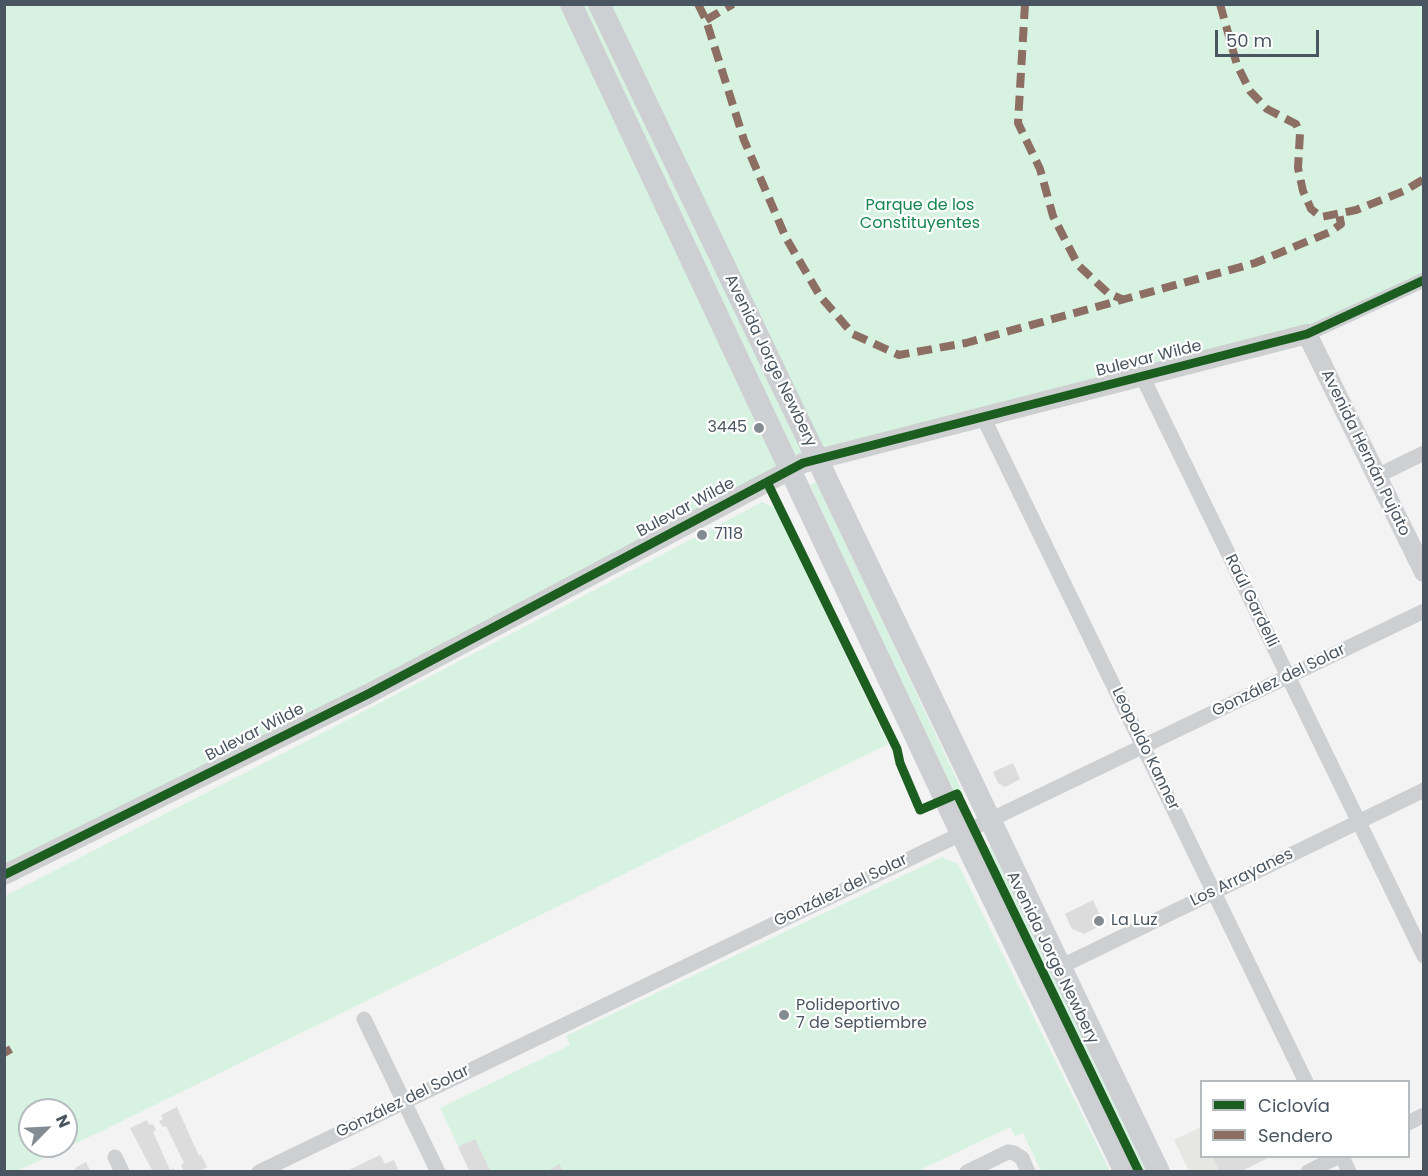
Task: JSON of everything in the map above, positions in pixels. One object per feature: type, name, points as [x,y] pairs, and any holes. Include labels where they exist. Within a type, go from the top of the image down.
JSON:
[{"type":"main road","name":"Avenida Jorge Newbery","points":[[571,4],[961,833],[1125,1172]]},
{"type":"main road","name":"Avenida Jorge Newbery","points":[[599,4],[988,820],[1159,1172]]},
{"type":"street","name":"Bulevar Wilde","points":[[4,875],[370,693],[816,458],[1307,334],[1424,280]]},
{"type":"street","name":"Avenida Hernán Pujato","points":[[1307,334],[1424,572]]},
{"type":"street","name":"Raúl Gardelli","points":[[1142,376],[1424,956]]},
{"type":"street","name":"Leopoldo Kanner","points":[[983,417],[1305,1080]]},
{"type":"street","points":[[1377,476],[1424,453]]},
{"type":"street","name":"González del Solar","points":[[259,1172],[1424,612]]},
{"type":"street","name":"Los Arrayanes","points":[[1060,967],[1424,790]]},
{"type":"street","points":[[364,1019],[438,1172]]},
{"type":"street","points":[[1410,1122],[1424,1115]]},
{"type":"street","points":[[967,1172],[1008,1152],[1022,1158],[1028,1172]]},
{"type":"street","points":[[115,1157],[122,1172]]},
{"type":"street","points":[[1308,1172],[1337,1158]]},
{"type":"street","points":[[1342,1158],[1349,1172]]},
{"type":"shaded area","points":[[1200,1127],[1200,1158],[1269,1158],[1240,1171],[1189,1171],[1174,1140]]},
{"type":"green space","name":"Parque de los Constituyentes","points":[[5,5],[1423,5],[1423,280],[1307,334],[816,458],[5,875]]},
{"type":"green space","points":[[815,482],[819,485],[964,795],[952,800],[810,485]]},
{"type":"green space","points":[[762,502],[775,508],[888,744],[78,1142],[78,1098],[18,1098],[18,1158],[45,1158],[17,1171],[5,1171],[5,896],[309,740]]},
{"type":"green space","points":[[991,846],[1149,1171],[1134,1171],[979,852]]},
{"type":"green space","name":"Polideportivo 7 de Septiembre","points":[[942,857],[958,864],[1110,1171],[1041,1171],[1023,1133],[1015,1136],[1010,1127],[918,1171],[470,1171],[440,1108],[570,1045],[566,1036]]},
{"type":"building","points":[[1013,763],[1020,779],[1005,787],[998,783],[993,772]]},
{"type":"building","points":[[1093,900],[1104,924],[1084,934],[1072,929],[1065,914]]},
{"type":"building","points":[[177,1107],[199,1156],[201,1155],[207,1167],[197,1172],[184,1172],[181,1165],[184,1163],[166,1126],[163,1127],[159,1121],[163,1119],[161,1115]]},
{"type":"building","points":[[147,1120],[149,1125],[153,1124],[156,1130],[153,1132],[170,1170],[174,1168],[175,1172],[153,1172],[130,1128]]},
{"type":"building","points":[[475,1139],[491,1172],[470,1172],[458,1147]]},
{"type":"building","points":[[380,1155],[385,1164],[394,1160],[399,1172],[345,1172]]},
{"type":"building","points":[[1213,1158],[1267,1158],[1240,1172],[1220,1172]]},
{"type":"building","points":[[86,1162],[91,1172],[76,1172],[75,1168]]},
{"type":"building","points":[[559,1164],[564,1172],[546,1172]]},
{"type":"marked path","points":[[698,4],[706,20],[744,140],[786,238],[820,296],[853,334],[899,355],[966,343],[1255,263],[1330,232],[1341,224],[1339,214]]},
{"type":"marked path","points":[[706,20],[733,4]]},
{"type":"marked path","points":[[1025,4],[1018,123],[1040,169],[1053,216],[1078,265],[1108,293],[1124,300]]},
{"type":"marked path","points":[[1220,4],[1237,65],[1250,91],[1267,109],[1296,124],[1300,133],[1298,168],[1303,191],[1311,209],[1321,217],[1356,210],[1404,191],[1424,179]]},
{"type":"marked path","points":[[4,1053],[11,1049]]},
{"type":"cycle path","points":[[4,875],[370,693],[803,463],[1307,334],[1424,280]]},
{"type":"cycle path","points":[[767,482],[897,749],[900,763],[920,810],[957,794],[1139,1172]]},
{"type":"place","name":"3445","points":[[759,428]]},
{"type":"place","name":"7118","points":[[702,535]]},
{"type":"place","name":"La Luz","points":[[1099,921]]},
{"type":"place","name":"Polideportivo 7 de Septiembre","points":[[784,1015]]}]
